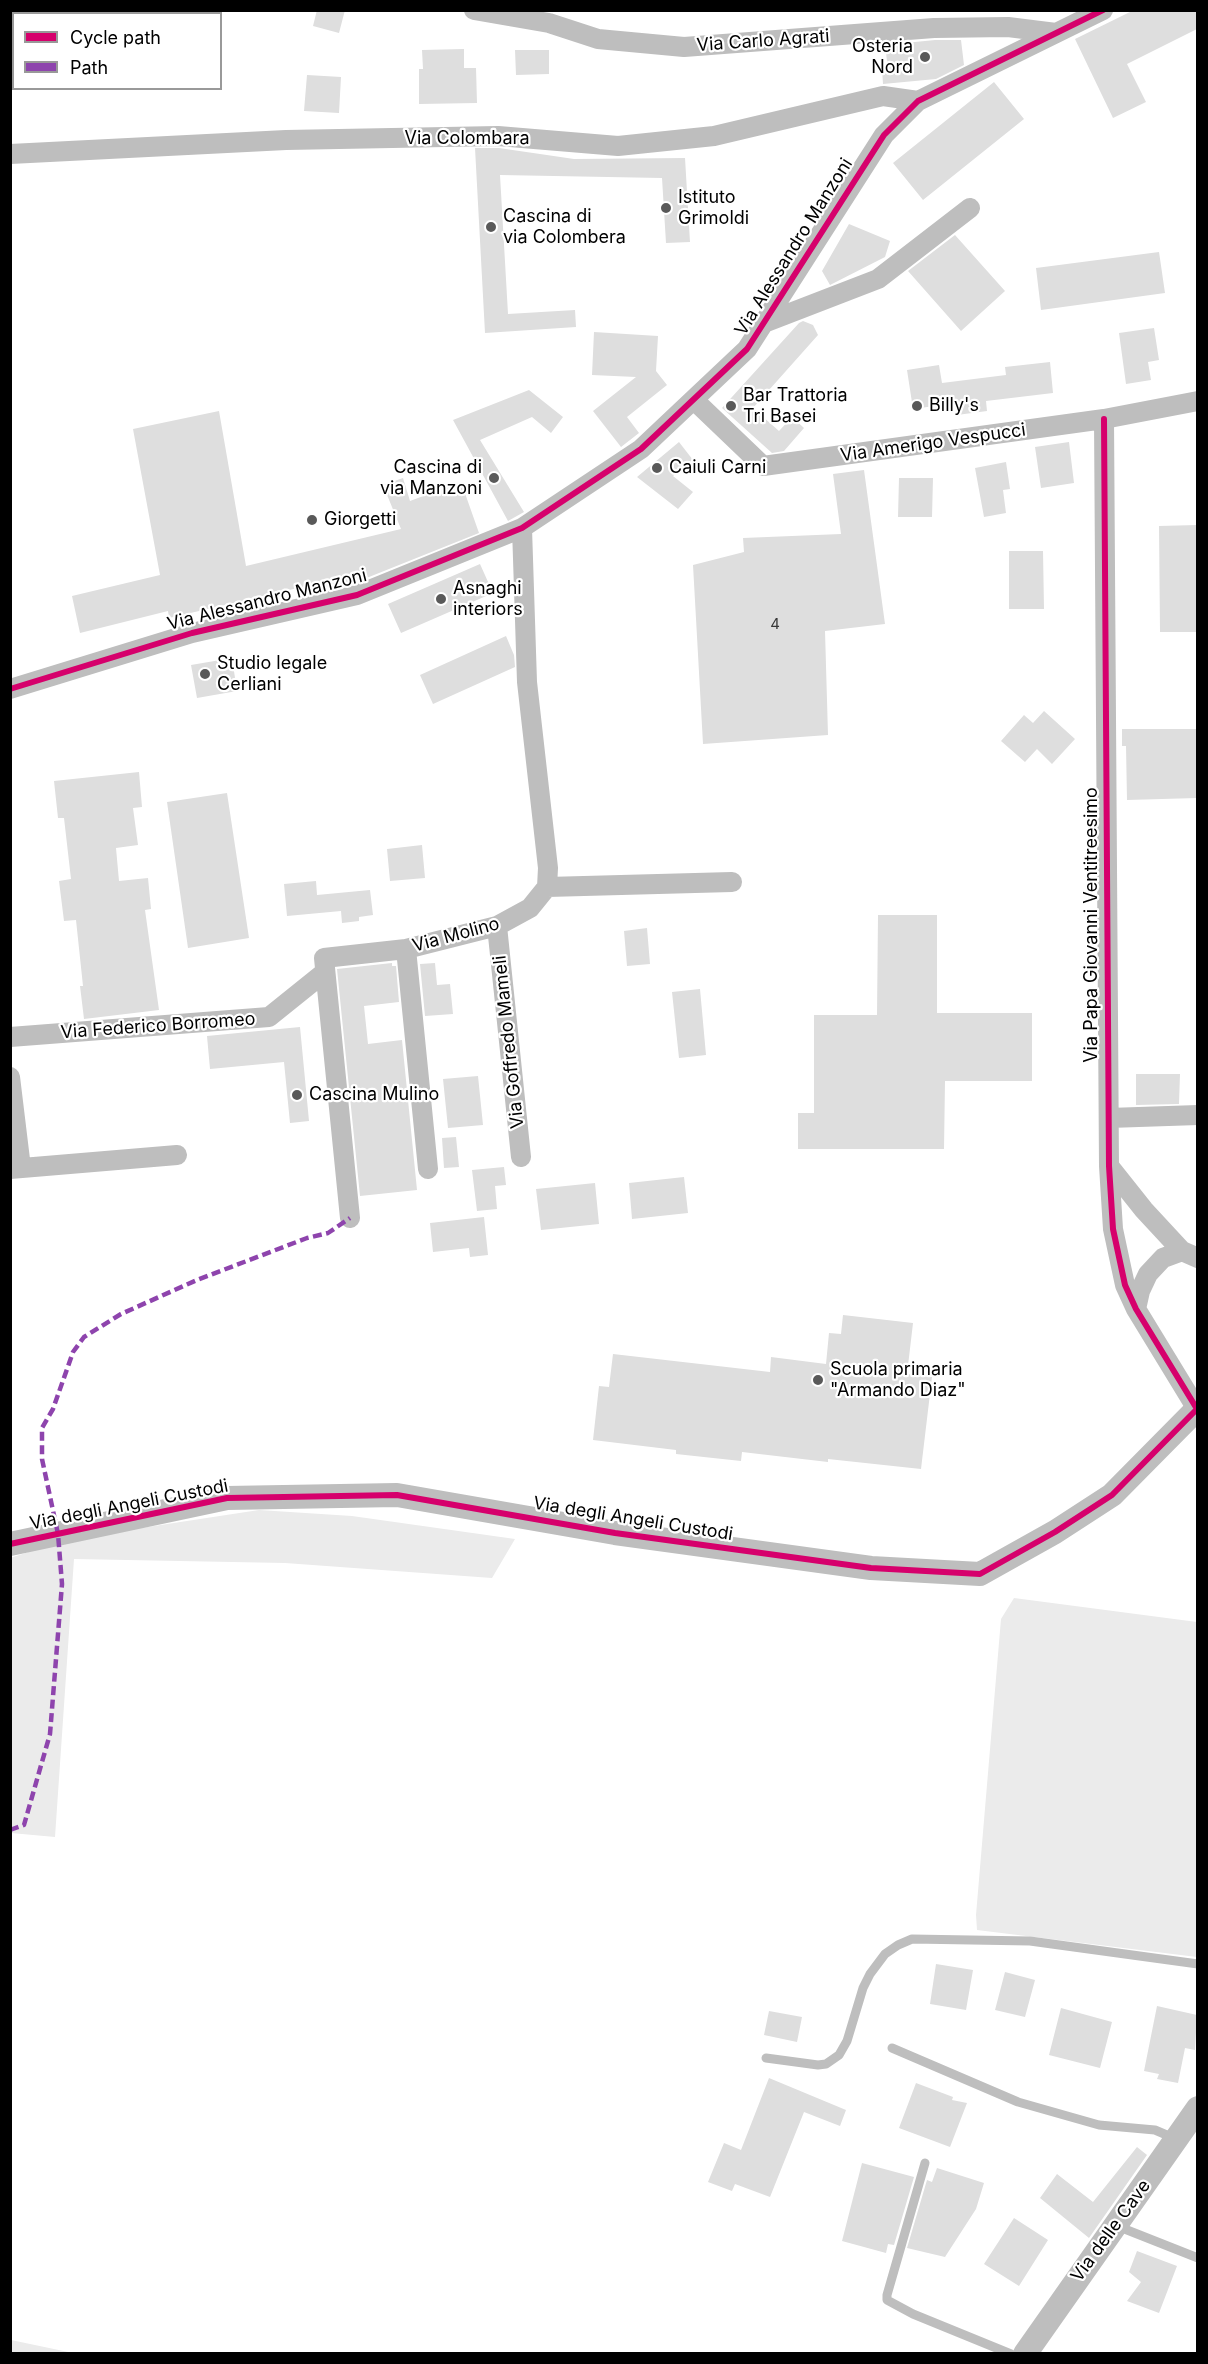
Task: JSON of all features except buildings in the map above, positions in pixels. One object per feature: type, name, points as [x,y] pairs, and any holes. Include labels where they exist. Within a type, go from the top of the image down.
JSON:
[{"type":"street","name":"Via Carlo Agrati","points":[[474,10],[549,23],[598,39],[684,47],[934,28],[1008,27],[1056,33]]},
{"type":"street","name":"Via Alessandro Manzoni","points":[[10,689],[192,633],[357,595],[522,528],[641,449],[747,349],[884,135],[918,101],[1103,10]]},
{"type":"street","name":"Via Colombara","points":[[10,154],[286,140],[498,136],[618,146],[714,136],[884,96],[918,101]]},
{"type":"street","name":"Via Alessandro Manzoni","points":[[764,323],[878,279],[970,208]]},
{"type":"street","name":"Via Amerigo Vespucci","points":[[694,400],[763,466],[1104,419],[1197,401]]},
{"type":"street","name":"Via Papa Giovanni Ventitreesimo","points":[[1104,419],[1109,1166],[1113,1229],[1125,1285],[1136,1309],[1197,1408]]},
{"type":"street","points":[[522,528],[527,682],[548,868],[546,887],[732,882]]},
{"type":"street","name":"Via Molino","points":[[325,972],[324,958],[406,949],[496,926],[530,908],[546,887]]},
{"type":"street","name":"Via Goffredo Mameli","points":[[496,926],[521,1157]]},
{"type":"street","points":[[406,949],[428,1169]]},
{"type":"street","points":[[325,972],[350,1218]]},
{"type":"street","name":"Via Federico Borromeo","points":[[10,1037],[269,1017],[325,972]]},
{"type":"street","points":[[10,1077],[16,1168],[177,1155]]},
{"type":"street","points":[[1109,1118],[1197,1115]]},
{"type":"street","points":[[1109,1166],[1144,1210],[1190,1254]]},
{"type":"street","points":[[1136,1309],[1140,1291],[1148,1274],[1163,1258],[1190,1254]]},
{"type":"street","name":"Via degli Angeli Custodi","points":[[10,1544],[227,1498],[397,1495],[615,1533],[871,1568],[980,1574],[1055,1532],[1112,1495],[1197,1408]]},
{"type":"street","name":"Via delle Cave","points":[[1025,2354],[1197,2108]]},
{"type":"lane","points":[[766,2058],[818,2065],[826,2064],[839,2055],[847,2041],[870,1974],[885,1954],[898,1945],[912,1940],[1030,1941],[1197,1964]]},
{"type":"lane","points":[[892,2048],[1018,2102],[1115,2128],[1155,2130],[1176,2139]]},
{"type":"lane","points":[[925,2163],[886,2295],[887,2300],[913,2314],[1011,2354]]},
{"type":"lane","points":[[1115,2225],[1197,2258]]},
{"type":"shaded area","points":[[259,1510],[352,1516],[515,1539],[492,1578],[285,1563],[74,1559],[55,1837],[11,1833],[10,1558],[69,1539]]},
{"type":"shaded area","points":[[1014,1598],[1197,1622],[1197,1957],[977,1930],[976,1915],[1001,1619]]},
{"type":"shaded area","points":[[11,2340],[73,2353],[11,2353]]},
{"type":"marked path","points":[[10,1830],[24,1825],[50,1734],[62,1584],[58,1534],[42,1459],[42,1428],[53,1409],[73,1352],[84,1337],[121,1314],[197,1280],[307,1238],[328,1233],[350,1218]]},
{"type":"cycle path","points":[[10,689],[192,633],[357,595],[522,528],[641,449],[747,349],[884,135],[918,101],[1103,10]]},
{"type":"cycle path","points":[[1104,419],[1109,1166],[1113,1229],[1125,1285],[1136,1309],[1197,1409]]},
{"type":"cycle path","points":[[10,1544],[227,1498],[397,1495],[615,1533],[871,1568],[980,1574],[1055,1532],[1112,1495],[1198,1408]]},
{"type":"place","name":"Osteria Nord","points":[[925,57]]},
{"type":"place","name":"Istituto Grimoldi","points":[[666,208]]},
{"type":"place","name":"Cascina di via Colombera","points":[[491,227]]},
{"type":"place","name":"Bar Trattoria Tri Basei","points":[[731,406]]},
{"type":"place","name":"Billy's","points":[[917,406]]},
{"type":"place","name":"Caiuli Carni","points":[[657,468]]},
{"type":"place","name":"Cascina di via Manzoni","points":[[494,478]]},
{"type":"place","name":"Giorgetti","points":[[312,520]]},
{"type":"place","name":"Asnaghi interiors","points":[[441,599]]},
{"type":"place","name":"Studio legale Cerliani","points":[[205,674]]},
{"type":"place","name":"Cascina Mulino","points":[[297,1095]]},
{"type":"place","name":"Scuola primaria \"Armando Diaz\"","points":[[818,1380]]}]
